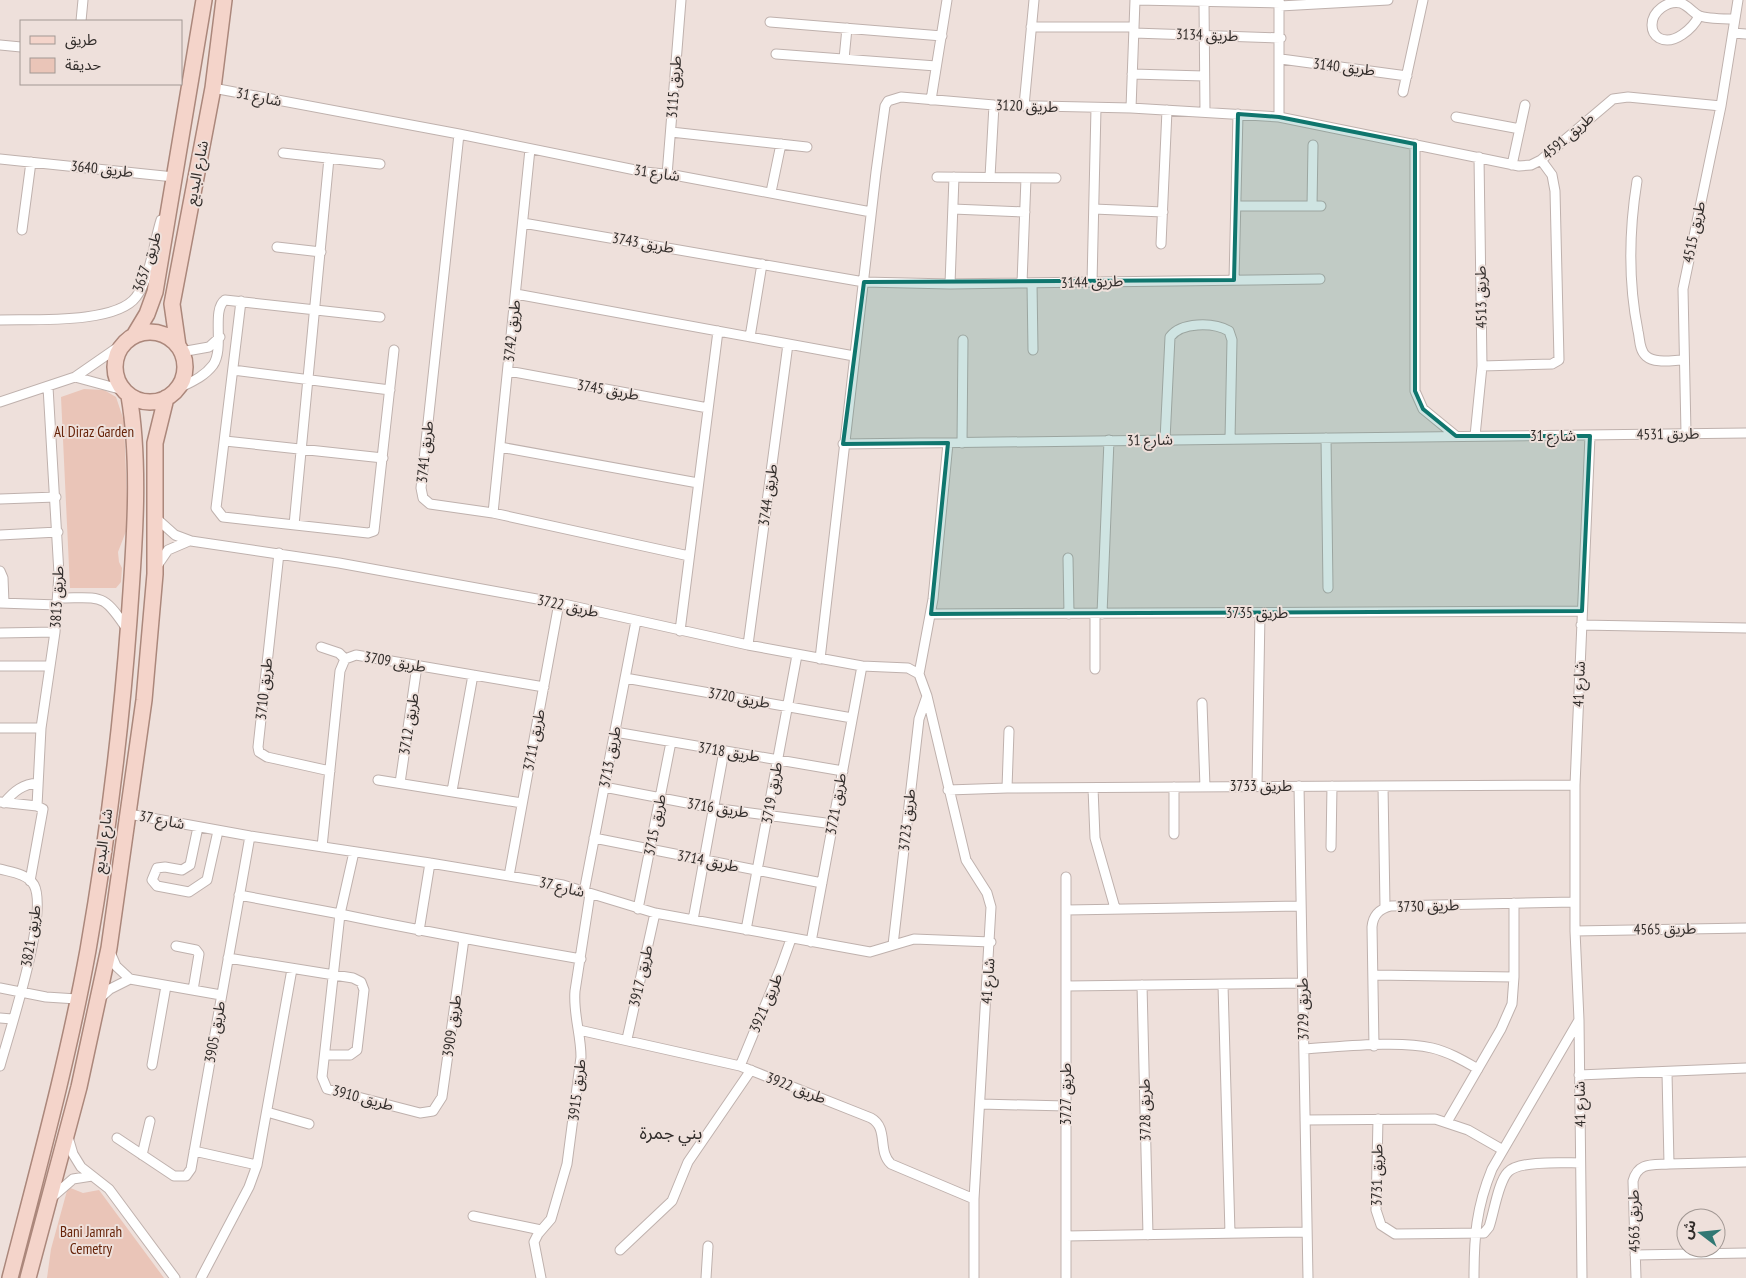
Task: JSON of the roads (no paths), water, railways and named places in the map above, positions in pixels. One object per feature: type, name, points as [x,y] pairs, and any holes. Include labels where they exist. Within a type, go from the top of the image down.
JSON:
[{"type":"main road","name":"شارع البديع","points":[[130,339],[147,314],[154,292],[204,0]]},
{"type":"main road","name":"شارع البديع","points":[[180,349],[172,304],[214,88],[224,0]]},
{"type":"main road","points":[[149,332],[162,334],[180,349],[185,371],[171,393],[147,402],[126,393],[116,377],[115,362],[130,339],[149,332]]},
{"type":"main road","name":"شارع البديع","points":[[10,1278],[49,1126],[87,950],[119,728],[134,556],[134,453],[126,393]]},
{"type":"main road","name":"شارع البديع","points":[[28,1278],[99,999],[109,948],[144,700],[155,574],[155,443],[171,393]]},
{"type":"street","points":[[81,20],[83,0]]},
{"type":"street","name":"طريق 3115","points":[[667,175],[680,0]]},
{"type":"street","points":[[931,100],[947,0]]},
{"type":"street","points":[[1024,106],[1034,0]]},
{"type":"street","points":[[1131,108],[1135,0],[1280,3],[1388,0]]},
{"type":"street","points":[[1403,92],[1423,0]]},
{"type":"street","name":"طريق 4515","points":[[1686,433],[1684,279],[1721,106],[1738,0]]},
{"type":"street","points":[[1204,2],[1205,112]]},
{"type":"street","points":[[1279,117],[1280,3]]},
{"type":"street","points":[[1699,16],[1687,32],[1676,37],[1665,40],[1658,38],[1652,32],[1652,22],[1663,5],[1681,3],[1699,16],[1735,20]]},
{"type":"street","points":[[770,22],[942,36]]},
{"type":"street","name":"طريق 3134","points":[[1031,26],[1281,38]]},
{"type":"street","points":[[844,59],[847,28]]},
{"type":"street","points":[[1733,32],[1746,34]]},
{"type":"street","points":[[0,45],[20,47]]},
{"type":"street","points":[[776,54],[936,66]]},
{"type":"street","name":"طريق 3140","points":[[1281,59],[1407,76]]},
{"type":"street","points":[[1132,74],[1204,76]]},
{"type":"street","name":"شارع 31","points":[[214,88],[459,134],[645,172],[771,192],[871,212]]},
{"type":"street","name":"طريق 4591","points":[[1415,144],[1512,165],[1525,166],[1541,160],[1612,99],[1628,97],[1721,106]]},
{"type":"street","name":"طريق 3120","points":[[871,212],[885,106],[888,101],[896,98],[994,105],[1131,108],[1279,117],[1415,144]]},
{"type":"street","points":[[990,177],[994,105]]},
{"type":"street","points":[[1512,165],[1525,105]]},
{"type":"street","points":[[1092,283],[1096,108]]},
{"type":"street","points":[[1161,244],[1168,110]]},
{"type":"street","points":[[1234,280],[1238,114]]},
{"type":"street","points":[[1456,117],[1520,129]]},
{"type":"street","points":[[671,132],[807,148]]},
{"type":"street","name":"طريق 3741","points":[[459,134],[421,488],[423,498],[430,504],[493,513],[689,556]]},
{"type":"street","points":[[771,192],[782,144]]},
{"type":"street","points":[[1415,144],[1415,391],[1423,409],[1456,436]]},
{"type":"street","points":[[1236,206],[1316,206],[1313,145]]},
{"type":"street","name":"طريق 3742","points":[[493,513],[530,148]]},
{"type":"street","points":[[283,153],[380,164]]},
{"type":"street","name":"طريق 4513","points":[[1475,436],[1482,366],[1479,157]]},
{"type":"street","points":[[294,525],[329,158]]},
{"type":"street","name":"طريق 3640","points":[[0,159],[174,177]]},
{"type":"street","points":[[1482,366],[1552,364],[1559,360],[1555,190],[1552,175],[1541,160]]},
{"type":"street","points":[[22,230],[31,162]]},
{"type":"street","name":"طريق 3637","points":[[0,320],[89,316],[118,310],[130,304],[144,283],[174,177]]},
{"type":"street","points":[[937,177],[1056,178]]},
{"type":"street","points":[[950,284],[954,177]]},
{"type":"street","points":[[1022,283],[1026,178]]},
{"type":"street","points":[[1637,181],[1630,258],[1633,299],[1640,345],[1646,356],[1653,360],[1684,360]]},
{"type":"street","points":[[953,209],[1025,212]]},
{"type":"street","points":[[1094,209],[1163,212]]},
{"type":"street","points":[[820,659],[843,444],[871,212]]},
{"type":"street","name":"طريق 3743","points":[[523,223],[864,282]]},
{"type":"street","points":[[277,247],[320,252]]},
{"type":"street","points":[[750,337],[762,264]]},
{"type":"street","name":"طريق 3144","points":[[864,282],[950,284],[1320,279]]},
{"type":"street","points":[[1032,283],[1033,350]]},
{"type":"street","points":[[516,294],[854,356]]},
{"type":"street","points":[[171,393],[202,377],[214,364],[218,355],[220,337],[220,304],[228,300],[380,317]]},
{"type":"street","points":[[241,301],[216,508],[220,515],[226,518],[368,533],[374,531],[394,350]]},
{"type":"street","points":[[1165,440],[1170,338],[1174,332],[1181,328],[1206,326],[1223,328],[1229,331],[1232,340],[1230,439]]},
{"type":"street","points":[[680,631],[718,331]]},
{"type":"street","points":[[180,349],[210,347],[220,337]]},
{"type":"street","points":[[0,407],[15,399],[75,377],[130,339]]},
{"type":"street","points":[[962,442],[964,340]]},
{"type":"street","name":"طريق 3744","points":[[748,646],[788,344]]},
{"type":"street","points":[[233,370],[390,390]]},
{"type":"street","name":"طريق 3745","points":[[508,372],[708,408]]},
{"type":"street","points":[[75,377],[126,393]]},
{"type":"street","name":"طريق 3813","points":[[30,881],[43,811],[41,807],[37,806],[41,728],[58,602],[58,532],[48,387]]},
{"type":"street","points":[[0,402],[15,399]]},
{"type":"street","name":"طريق 4531","points":[[1590,436],[1746,433]]},
{"type":"street","name":"شارع 31","points":[[843,444],[1590,436]]},
{"type":"street","name":"شارع 41","points":[[1582,1278],[1579,1075],[1580,931],[1574,902],[1574,785],[1590,436]]},
{"type":"street","points":[[1326,438],[1328,588]]},
{"type":"street","points":[[1095,669],[1109,440]]},
{"type":"street","points":[[225,441],[383,458]]},
{"type":"street","points":[[927,696],[919,674],[931,614],[948,443]]},
{"type":"street","points":[[500,447],[698,483]]},
{"type":"street","points":[[0,499],[56,497]]},
{"type":"street","name":"طريق 3722","points":[[156,518],[175,535],[191,540],[279,553],[560,603],[748,646],[862,666],[908,668],[919,674]]},
{"type":"street","points":[[0,535],[58,532]]},
{"type":"street","points":[[155,574],[157,565],[168,550],[175,545],[191,540]]},
{"type":"street","name":"طريق 3710","points":[[279,553],[258,741],[259,752],[267,757],[330,771]]},
{"type":"street","points":[[1068,558],[1069,614]]},
{"type":"street","points":[[0,571],[3,578],[2,603],[58,602],[98,598],[110,604],[128,631]]},
{"type":"street","name":"طريق 3711","points":[[509,876],[560,603]]},
{"type":"street","name":"طريق 3735","points":[[931,614],[1582,611]]},
{"type":"street","points":[[1257,786],[1260,613]]},
{"type":"street","name":"طريق 3713","points":[[587,893],[594,838],[636,621]]},
{"type":"street","points":[[1581,625],[1746,628]]},
{"type":"street","points":[[0,633],[55,632]]},
{"type":"street","points":[[321,647],[338,653],[345,659]]},
{"type":"street","name":"طريق 3719","points":[[746,930],[797,655]]},
{"type":"street","name":"طريق 3709","points":[[322,847],[340,671],[345,659],[356,656],[544,687]]},
{"type":"street","points":[[0,666],[49,666]]},
{"type":"street","name":"طريق 3712","points":[[400,783],[417,666]]},
{"type":"street","name":"طريق 3721","points":[[811,942],[862,666]]},
{"type":"street","points":[[452,791],[473,675]]},
{"type":"street","name":"طريق 3720","points":[[625,678],[852,718]]},
{"type":"street","name":"شارع 41","points":[[927,696],[966,860],[984,886],[990,900],[991,942],[974,1198],[974,1278]]},
{"type":"street","name":"طريق 3723","points":[[893,945],[919,720],[927,696]]},
{"type":"street","points":[[1202,703],[1205,786]]},
{"type":"street","points":[[0,728],[41,728]]},
{"type":"street","points":[[1007,788],[1009,731]]},
{"type":"street","name":"طريق 3718","points":[[615,732],[842,771]]},
{"type":"street","name":"طريق 3715","points":[[638,909],[671,742]]},
{"type":"street","points":[[693,920],[724,751]]},
{"type":"street","points":[[378,780],[522,803]]},
{"type":"street","points":[[2,803],[19,788],[28,784],[38,783]]},
{"type":"street","name":"طريق 3733","points":[[948,790],[1205,786],[1574,785]]},
{"type":"street","name":"طريق 3729","points":[[1299,786],[1308,1278]]},
{"type":"street","points":[[1332,786],[1332,847]]},
{"type":"street","points":[[1384,786],[1385,907]]},
{"type":"street","name":"طريق 3716","points":[[604,787],[713,808],[833,824]]},
{"type":"street","points":[[1174,787],[1174,834]]},
{"type":"street","points":[[1093,788],[1095,838],[1115,908]]},
{"type":"street","points":[[2,803],[37,806]]},
{"type":"street","name":"شارع 37","points":[[129,814],[218,831],[430,863],[563,886],[655,913],[870,952],[886,949],[914,939],[991,942]]},
{"type":"street","points":[[198,827],[190,865],[182,870],[165,867],[157,868],[152,880],[157,886],[189,892],[204,882],[210,874],[218,831]]},
{"type":"street","name":"طريق 3905","points":[[118,1138],[170,1174],[182,1178],[191,1169],[250,836]]},
{"type":"street","name":"طريق 3714","points":[[594,838],[822,883]]},
{"type":"street","points":[[340,914],[354,852]]},
{"type":"street","points":[[419,931],[430,863]]},
{"type":"street","points":[[0,869],[24,876],[30,881]]},
{"type":"street","name":"طريق 3727","points":[[1066,877],[1066,1278]]},
{"type":"street","name":"طريق 3821","points":[[0,1066],[21,993],[37,908],[36,892],[30,881]]},
{"type":"street","name":"طريق 3915","points":[[541,1278],[534,1242],[541,1230],[551,1219],[568,1158],[581,1057],[579,1030],[574,1004],[581,959],[587,893]]},
{"type":"street","points":[[239,895],[419,931],[581,959]]},
{"type":"street","name":"طريق 3730","points":[[1374,1046],[1373,921],[1380,910],[1385,907],[1574,902]]},
{"type":"street","points":[[1447,1122],[1508,1017],[1513,998],[1514,904]]},
{"type":"street","points":[[1067,910],[1301,906]]},
{"type":"street","name":"طريق 3917","points":[[627,1039],[655,913]]},
{"type":"street","name":"طريق 3910","points":[[340,914],[322,1081],[331,1092],[420,1113],[433,1111]]},
{"type":"street","name":"طريق 4565","points":[[1580,931],[1746,928]]},
{"type":"street","name":"طريق 3921","points":[[740,1066],[791,938]]},
{"type":"street","name":"طريق 3909","points":[[433,1111],[442,1097],[464,939]]},
{"type":"street","points":[[176,946],[196,950],[198,954],[193,990]]},
{"type":"street","points":[[109,948],[116,966],[130,979],[221,995]]},
{"type":"street","points":[[228,958],[357,980],[364,986],[359,1046],[350,1055],[325,1055]]},
{"type":"street","points":[[200,1277],[249,1187],[258,1165],[292,969]]},
{"type":"street","points":[[1373,975],[1514,977]]},
{"type":"street","points":[[99,999],[116,985],[130,979]]},
{"type":"street","points":[[1067,986],[1303,983]]},
{"type":"street","name":"طريق 3728","points":[[1142,985],[1148,1234]]},
{"type":"street","points":[[1223,985],[1230,1233]]},
{"type":"street","points":[[152,1065],[166,986]]},
{"type":"street","points":[[0,988],[21,993],[77,999]]},
{"type":"street","points":[[0,1018],[12,1019]]},
{"type":"street","points":[[1474,1278],[1474,1234],[1483,1190],[1503,1150],[1579,1020]]},
{"type":"street","name":"طريق 3922","points":[[579,1030],[627,1039],[740,1066],[876,1121],[881,1129],[883,1155],[891,1164],[974,1198]]},
{"type":"street","points":[[1304,1049],[1374,1046],[1431,1048],[1445,1052],[1478,1069]]},
{"type":"street","points":[[1579,1075],[1667,1073],[1746,1068]]},
{"type":"street","points":[[620,1250],[672,1201],[688,1162],[751,1070]]},
{"type":"street","points":[[1667,1073],[1669,1164],[1746,1162]]},
{"type":"street","points":[[980,1104],[1066,1106]]},
{"type":"street","points":[[267,1112],[309,1124]]},
{"type":"street","points":[[1305,1120],[1423,1118],[1447,1122],[1468,1130],[1503,1150]]},
{"type":"street","name":"طريق 3731","points":[[1378,1119],[1376,1210],[1381,1225],[1395,1234],[1474,1234]]},
{"type":"street","points":[[142,1155],[150,1121]]},
{"type":"street","points":[[66,1133],[76,1161],[109,1189],[174,1278]]},
{"type":"street","points":[[194,1151],[258,1165]]},
{"type":"street","points":[[1474,1234],[1484,1233],[1490,1227],[1505,1177],[1513,1168],[1525,1165],[1580,1162]]},
{"type":"street","name":"طريق 4563","points":[[1636,1278],[1633,1181],[1636,1172],[1646,1165],[1669,1164]]},
{"type":"street","points":[[48,1202],[73,1179],[93,1176]]},
{"type":"street","points":[[473,1216],[541,1230]]},
{"type":"street","points":[[1066,1236],[1307,1232]]},
{"type":"street","points":[[706,1278],[708,1246]]},
{"type":"street","points":[[1635,1255],[1746,1253]]},
{"type":"district","name":"بني جمرة","points":[[671,1133]]},
{"type":"park label","name":"Al Diraz Garden","points":[[94,432]]},
{"type":"park label","name":"Bani Jamrah Cemetry","points":[[91,1240]]}]
